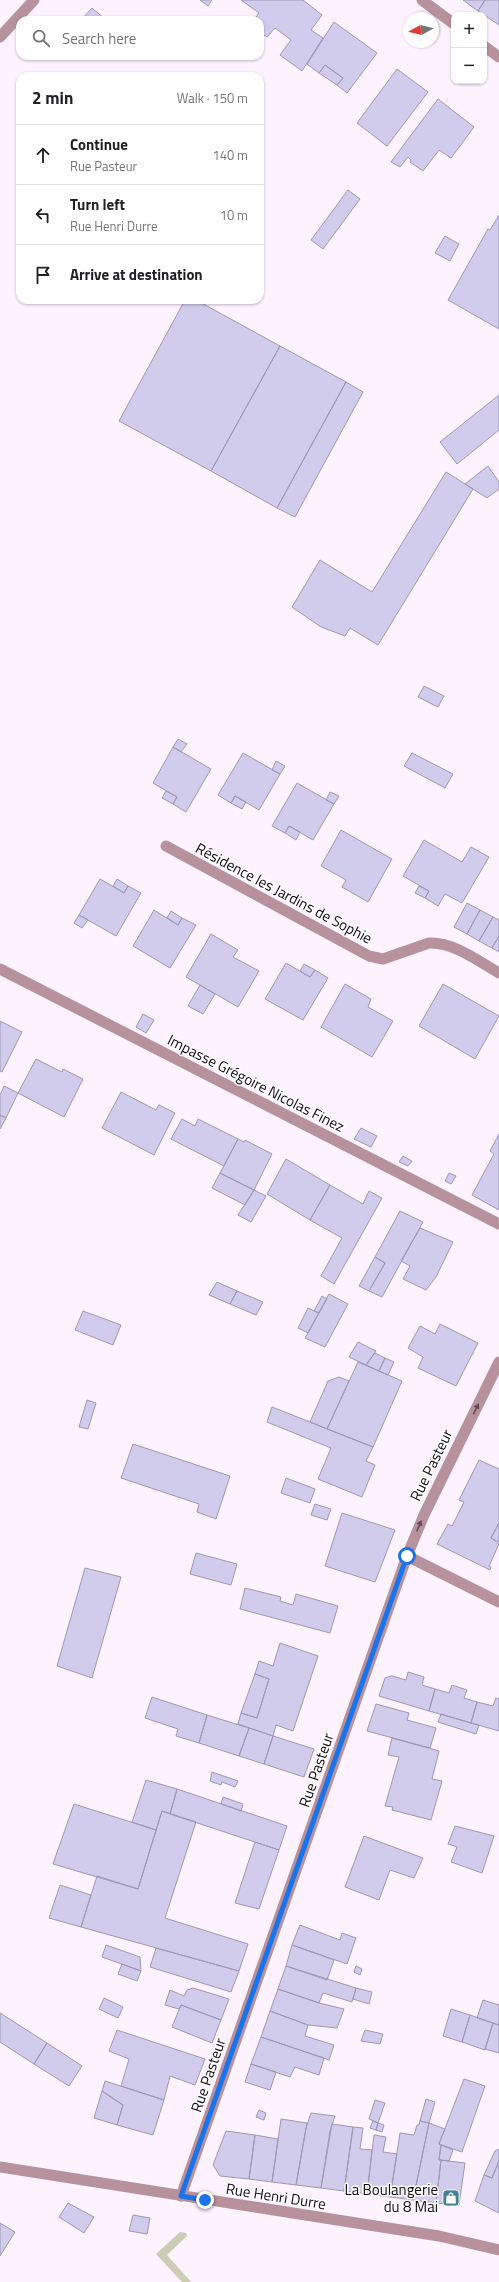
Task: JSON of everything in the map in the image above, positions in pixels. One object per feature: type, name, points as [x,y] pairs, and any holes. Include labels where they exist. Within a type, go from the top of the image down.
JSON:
[{"type":"street","points":[[19,16],[34,0]]},
{"type":"street","points":[[422,0],[451,22]]},
{"type":"street","points":[[0,36],[16,19]]},
{"type":"street","points":[[487,48],[499,57]]},
{"type":"street","name":"Résidence les Jardins de Sophie","points":[[166,846],[369,956],[383,959],[429,943],[437,943],[454,948],[499,973]]},
{"type":"street","name":"Impasse Grégoire Nicolas Finez","points":[[0,969],[499,1224]]},
{"type":"street","name":"Rue Pasteur","points":[[181,2196],[407,1556],[430,1502],[499,1362]]},
{"type":"street","points":[[407,1556],[499,1602]]},
{"type":"street","name":"Rue Henri Durre","points":[[0,2167],[439,2236],[499,2250]]},
{"type":"green space","points":[[180,2232],[186,2233],[187,2236],[167,2255],[191,2282],[182,2282],[156,2254]]},
{"type":"building","points":[[200,0],[212,0],[208,6]]},
{"type":"building","points":[[241,0],[303,0],[322,15],[311,30],[323,38],[302,71],[280,55],[291,40],[275,28],[267,37],[264,35],[264,16],[257,16],[259,13]]},
{"type":"building","points":[[463,0],[485,0],[478,11]]},
{"type":"building","points":[[485,0],[499,0],[499,25],[487,17],[487,12],[478,11]]},
{"type":"building","points":[[92,8],[101,16],[85,16]]},
{"type":"building","points":[[334,22],[377,53],[347,93],[337,85],[343,78],[325,65],[319,73],[307,64]]},
{"type":"building","points":[[325,65],[343,78],[337,85],[319,73]]},
{"type":"building","points":[[397,69],[428,92],[387,146],[357,123]]},
{"type":"building","points":[[438,99],[474,127],[451,158],[439,150],[423,171],[410,162],[411,160],[408,157],[400,167],[391,162]]},
{"type":"building","points":[[348,190],[360,199],[323,249],[311,240]]},
{"type":"building","points":[[499,215],[499,329],[448,300],[488,229],[490,230]]},
{"type":"building","points":[[445,236],[459,244],[450,261],[435,253]]},
{"type":"building","points":[[183,304],[203,304],[280,346],[211,471],[119,421]]},
{"type":"building","points":[[280,346],[346,382],[277,508],[211,471]]},
{"type":"building","points":[[346,382],[363,392],[295,517],[277,508]]},
{"type":"building","points":[[499,395],[499,430],[457,464],[440,442]]},
{"type":"building","points":[[488,466],[499,482],[499,489],[487,498],[465,484]]},
{"type":"building","points":[[446,472],[473,489],[378,645],[350,628],[345,636],[321,627],[292,607],[320,560],[372,592]]},
{"type":"building","points":[[424,686],[444,696],[438,707],[418,697]]},
{"type":"building","points":[[178,739],[187,744],[181,752],[173,747]]},
{"type":"building","points":[[173,747],[211,769],[186,812],[173,804],[177,797],[153,783]]},
{"type":"building","points":[[243,753],[280,774],[259,810],[235,796],[231,803],[218,795]]},
{"type":"building","points":[[412,753],[453,774],[445,788],[404,766]]},
{"type":"building","points":[[276,761],[285,766],[280,774],[272,770]]},
{"type":"building","points":[[297,783],[334,804],[313,840],[289,826],[285,833],[272,826]]},
{"type":"building","points":[[166,791],[177,797],[173,804],[162,798]]},
{"type":"building","points":[[330,792],[339,796],[334,804],[326,800]]},
{"type":"building","points":[[235,796],[246,802],[242,809],[231,803]]},
{"type":"building","points":[[289,826],[300,832],[296,840],[285,833]]},
{"type":"building","points":[[341,830],[392,859],[368,902],[342,887],[346,880],[321,866]]},
{"type":"building","points":[[424,840],[462,862],[471,847],[489,857],[462,903],[445,894],[438,906],[425,898],[429,891],[403,876]]},
{"type":"building","points":[[100,879],[124,893],[128,886],[141,893],[116,936],[79,915]]},
{"type":"building","points":[[117,879],[128,886],[124,893],[113,886]]},
{"type":"building","points":[[419,886],[429,891],[425,898],[415,893]]},
{"type":"building","points":[[467,903],[480,910],[467,934],[454,927]]},
{"type":"building","points":[[154,910],[178,925],[182,918],[196,925],[170,968],[133,946]]},
{"type":"building","points":[[480,910],[493,917],[479,941],[467,934]]},
{"type":"building","points":[[171,911],[182,918],[178,925],[167,918]]},
{"type":"building","points":[[79,915],[88,920],[82,928],[74,923]]},
{"type":"building","points":[[493,917],[499,920],[499,936],[492,948],[479,941]]},
{"type":"building","points":[[211,934],[238,950],[233,957],[259,971],[238,1007],[186,977]]},
{"type":"building","points":[[499,936],[499,952],[492,948]]},
{"type":"building","points":[[286,963],[310,977],[315,970],[328,978],[303,1020],[265,999]]},
{"type":"building","points":[[304,964],[315,970],[310,977],[300,971]]},
{"type":"building","points":[[345,984],[371,999],[368,1007],[393,1021],[372,1057],[321,1027]]},
{"type":"building","points":[[443,984],[499,1016],[475,1059],[419,1026]]},
{"type":"building","points":[[200,985],[215,994],[203,1014],[188,1006]]},
{"type":"building","points":[[143,1014],[154,1020],[146,1033],[136,1027]]},
{"type":"building","points":[[0,1021],[22,1032],[2,1072],[0,1071]]},
{"type":"building","points":[[36,1059],[62,1072],[63,1069],[83,1079],[64,1117],[18,1093]]},
{"type":"building","points":[[4,1086],[18,1093],[6,1118],[0,1115],[0,1095]]},
{"type":"building","points":[[121,1092],[156,1110],[159,1105],[175,1113],[154,1155],[102,1128]]},
{"type":"building","points":[[0,1115],[6,1118],[0,1129]]},
{"type":"building","points":[[182,1119],[195,1126],[198,1119],[238,1139],[224,1166],[171,1139]]},
{"type":"building","points":[[361,1128],[377,1136],[371,1147],[354,1139]]},
{"type":"building","points":[[499,1134],[499,1210],[472,1195],[494,1154],[490,1151]]},
{"type":"building","points":[[238,1139],[244,1142],[245,1140],[272,1154],[254,1190],[220,1173]]},
{"type":"building","points":[[403,1156],[412,1161],[408,1166],[399,1162]]},
{"type":"building","points":[[286,1159],[330,1185],[310,1220],[267,1194]]},
{"type":"building","points":[[220,1173],[254,1190],[245,1205],[212,1188]]},
{"type":"building","points":[[449,1173],[456,1176],[451,1184],[445,1181]]},
{"type":"building","points":[[330,1185],[363,1204],[369,1191],[382,1198],[334,1284],[321,1276],[342,1238],[310,1220]]},
{"type":"building","points":[[254,1190],[266,1196],[251,1222],[238,1215]]},
{"type":"building","points":[[400,1211],[423,1222],[382,1297],[369,1291],[385,1263],[375,1257]]},
{"type":"building","points":[[420,1228],[453,1242],[436,1277],[426,1290],[403,1279],[410,1266],[401,1261]]},
{"type":"building","points":[[375,1257],[385,1263],[369,1291],[359,1286]]},
{"type":"building","points":[[217,1282],[237,1291],[230,1304],[209,1295]]},
{"type":"building","points":[[237,1291],[263,1302],[256,1315],[230,1304]]},
{"type":"building","points":[[329,1294],[348,1304],[325,1347],[305,1338]]},
{"type":"building","points":[[322,1296],[327,1299],[319,1313],[314,1311]]},
{"type":"building","points":[[308,1308],[319,1313],[308,1333],[298,1328]]},
{"type":"building","points":[[83,1311],[121,1325],[113,1345],[75,1330]]},
{"type":"building","points":[[440,1324],[478,1343],[456,1386],[418,1368],[423,1357],[408,1348],[420,1326],[435,1334]]},
{"type":"building","points":[[358,1342],[376,1351],[366,1365],[349,1357]]},
{"type":"building","points":[[375,1353],[385,1358],[379,1371],[366,1365]]},
{"type":"building","points":[[385,1358],[394,1362],[388,1375],[379,1371]]},
{"type":"building","points":[[358,1362],[402,1381],[373,1447],[327,1429]]},
{"type":"building","points":[[339,1377],[349,1381],[327,1429],[310,1422],[328,1381]]},
{"type":"building","points":[[87,1400],[96,1403],[88,1429],[79,1427]]},
{"type":"building","points":[[272,1407],[373,1447],[366,1461],[375,1465],[362,1497],[318,1479],[331,1448],[267,1422]]},
{"type":"building","points":[[133,1444],[230,1476],[216,1519],[197,1512],[199,1504],[121,1478]]},
{"type":"building","points":[[479,1460],[499,1469],[499,1523],[491,1538],[499,1544],[489,1566],[491,1567],[490,1570],[437,1544],[448,1524],[452,1526],[464,1502],[459,1500]]},
{"type":"building","points":[[286,1478],[315,1489],[310,1503],[281,1493]]},
{"type":"building","points":[[315,1504],[331,1509],[327,1520],[311,1515]]},
{"type":"building","points":[[342,1513],[395,1530],[375,1582],[325,1566]]},
{"type":"building","points":[[499,1523],[499,1542],[491,1538]]},
{"type":"building","points":[[196,1553],[237,1564],[231,1585],[190,1574]]},
{"type":"building","points":[[85,1568],[121,1577],[92,1678],[57,1666]]},
{"type":"building","points":[[245,1588],[281,1597],[280,1601],[293,1605],[296,1594],[338,1606],[330,1633],[240,1609]]},
{"type":"building","points":[[280,1643],[318,1656],[293,1731],[276,1725],[273,1736],[238,1724],[241,1713],[257,1718],[269,1679],[255,1674],[259,1661],[273,1666]]},
{"type":"building","points":[[408,1672],[424,1677],[422,1685],[435,1689],[429,1711],[379,1696],[385,1678],[392,1676],[406,1680]]},
{"type":"building","points":[[255,1674],[269,1679],[257,1718],[241,1713]]},
{"type":"building","points":[[452,1685],[467,1690],[464,1698],[477,1702],[471,1723],[429,1711],[435,1689],[449,1693]]},
{"type":"building","points":[[152,1697],[207,1715],[199,1743],[176,1736],[178,1729],[145,1718]]},
{"type":"building","points":[[496,1698],[499,1699],[499,1731],[471,1723],[477,1702],[493,1706]]},
{"type":"building","points":[[376,1704],[409,1713],[407,1720],[436,1728],[430,1748],[367,1731]]},
{"type":"building","points":[[441,1714],[479,1725],[476,1734],[438,1722]]},
{"type":"building","points":[[207,1715],[249,1728],[239,1756],[199,1743]]},
{"type":"building","points":[[249,1728],[273,1736],[264,1764],[239,1756]]},
{"type":"building","points":[[273,1736],[314,1749],[304,1777],[264,1764]]},
{"type":"building","points":[[392,1738],[439,1751],[432,1779],[442,1781],[431,1820],[392,1810],[393,1807],[385,1806],[399,1757],[388,1755]]},
{"type":"building","points":[[212,1772],[238,1781],[235,1787],[222,1782],[221,1785],[210,1781]]},
{"type":"building","points":[[146,1780],[177,1789],[170,1814],[162,1811],[156,1830],[132,1822]]},
{"type":"building","points":[[177,1789],[287,1826],[279,1850],[170,1814]]},
{"type":"building","points":[[223,1797],[243,1804],[241,1811],[221,1804]]},
{"type":"building","points":[[74,1804],[156,1830],[138,1889],[53,1864]]},
{"type":"building","points":[[162,1811],[196,1822],[165,1918],[248,1944],[239,1971],[81,1927],[97,1876],[138,1889]]},
{"type":"building","points":[[455,1826],[494,1836],[482,1873],[451,1862],[457,1847],[448,1844]]},
{"type":"building","points":[[364,1836],[423,1858],[414,1878],[390,1870],[379,1900],[345,1887]]},
{"type":"building","points":[[255,1842],[279,1850],[259,1909],[235,1903]]},
{"type":"building","points":[[60,1885],[91,1895],[81,1927],[49,1918]]},
{"type":"building","points":[[300,1925],[340,1940],[342,1933],[356,1938],[347,1964],[292,1945]]},
{"type":"building","points":[[106,1945],[140,1957],[141,1971],[102,1957]]},
{"type":"building","points":[[292,1945],[334,1960],[327,1980],[286,1966]]},
{"type":"building","points":[[156,1948],[239,1971],[231,1992],[150,1967]]},
{"type":"building","points":[[122,1964],[141,1971],[137,1981],[118,1974]]},
{"type":"building","points":[[286,1966],[356,1988],[352,2002],[323,1993],[319,2003],[278,1989]]},
{"type":"building","points":[[356,1966],[362,1969],[360,1975],[354,1972]]},
{"type":"building","points":[[193,1988],[229,1999],[221,2020],[181,2005],[179,2009],[165,2005],[170,1990],[184,1996],[187,1990]]},
{"type":"building","points":[[356,1988],[372,1992],[369,2004],[353,1999]]},
{"type":"building","points":[[278,1989],[319,2003],[344,2009],[337,2028],[308,2025],[270,2011]]},
{"type":"building","points":[[104,1998],[123,2007],[118,2018],[99,2009]]},
{"type":"building","points":[[483,2000],[499,2005],[499,2025],[477,2018]]},
{"type":"building","points":[[181,2005],[221,2020],[212,2043],[172,2027]]},
{"type":"building","points":[[451,2009],[470,2015],[462,2042],[443,2036]]},
{"type":"building","points":[[270,2011],[308,2025],[305,2036],[334,2045],[329,2060],[261,2037]]},
{"type":"building","points":[[0,2013],[47,2043],[34,2064],[0,2042]]},
{"type":"building","points":[[470,2015],[493,2023],[485,2050],[462,2042]]},
{"type":"building","points":[[493,2023],[499,2025],[499,2053],[485,2049]]},
{"type":"building","points":[[117,2030],[205,2059],[195,2085],[170,2076],[164,2100],[121,2086],[129,2059],[109,2051]]},
{"type":"building","points":[[365,2030],[383,2034],[380,2044],[361,2041]]},
{"type":"building","points":[[261,2037],[324,2058],[319,2075],[295,2067],[290,2077],[251,2064]]},
{"type":"building","points":[[47,2043],[82,2066],[69,2086],[34,2064]]},
{"type":"building","points":[[251,2064],[276,2072],[270,2090],[245,2082]]},
{"type":"building","points":[[464,2079],[485,2086],[462,2152],[439,2144]]},
{"type":"building","points":[[105,2081],[164,2100],[153,2135],[117,2125],[123,2105],[102,2091]]},
{"type":"building","points":[[102,2091],[123,2105],[117,2125],[94,2118]]},
{"type":"building","points":[[426,2099],[435,2102],[429,2123],[420,2121]]},
{"type":"building","points":[[375,2100],[385,2103],[378,2123],[369,2119]]},
{"type":"building","points":[[259,2110],[266,2113],[264,2120],[256,2117]]},
{"type":"building","points":[[311,2113],[335,2116],[330,2131],[321,2188],[296,2185],[306,2128]]},
{"type":"building","points":[[281,2119],[307,2123],[296,2185],[272,2182]]},
{"type":"building","points":[[373,2121],[378,2123],[376,2130],[370,2128]]},
{"type":"building","points":[[420,2121],[429,2123],[413,2200],[390,2197],[400,2133],[414,2135]]},
{"type":"building","points":[[378,2123],[384,2125],[382,2132],[376,2130]]},
{"type":"building","points":[[429,2123],[445,2129],[439,2144],[441,2145],[439,2160],[441,2160],[436,2203],[413,2200]]},
{"type":"building","points":[[332,2124],[353,2127],[344,2191],[321,2188]]},
{"type":"building","points":[[353,2127],[363,2128],[360,2149],[372,2150],[367,2194],[344,2191]]},
{"type":"building","points":[[226,2131],[255,2135],[249,2179],[220,2176],[213,2165]]},
{"type":"building","points":[[255,2135],[278,2139],[272,2182],[249,2179]]},
{"type":"building","points":[[374,2135],[386,2137],[383,2152],[397,2154],[390,2197],[367,2194]]},
{"type":"building","points":[[441,2145],[453,2150],[449,2161],[439,2160]]},
{"type":"building","points":[[499,2149],[499,2161],[492,2178],[484,2175],[495,2151]]},
{"type":"building","points":[[441,2160],[465,2163],[459,2205],[436,2203]]},
{"type":"building","points":[[499,2161],[499,2213],[475,2201],[484,2175],[492,2178]]},
{"type":"building","points":[[68,2203],[94,2217],[84,2233],[59,2217]]},
{"type":"building","points":[[133,2215],[150,2218],[147,2234],[129,2231]]},
{"type":"building","points":[[0,2223],[15,2232],[0,2256]]},
{"type":"place","name":"La Boulangerie du 8 Mai","points":[[451,2198]]},
{"type":"route","points":[[205,2200],[181,2196],[407,1556]]}]
